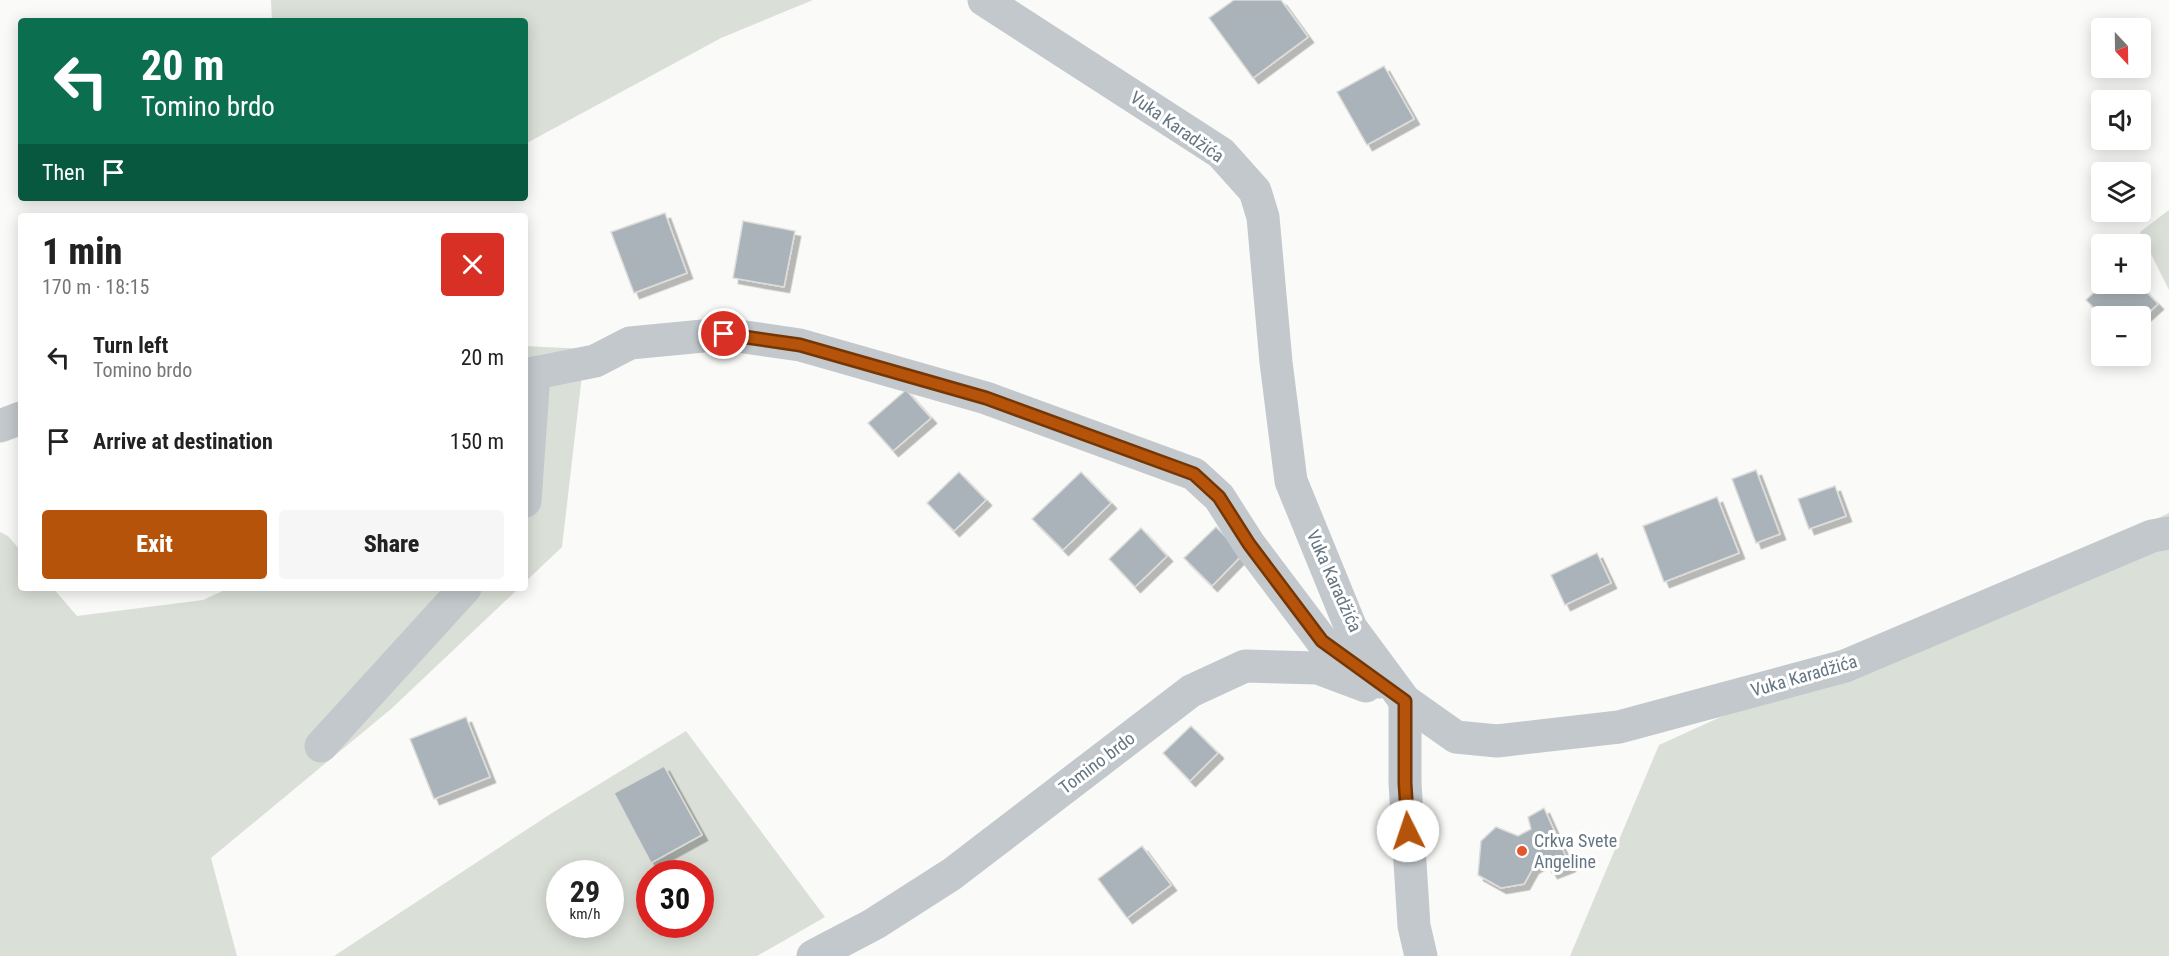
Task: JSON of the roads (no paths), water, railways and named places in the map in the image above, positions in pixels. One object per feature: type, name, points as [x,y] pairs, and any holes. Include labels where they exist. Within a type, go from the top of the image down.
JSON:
[{"type":"street","name":"Vuka Karadžića","points":[[984,0],[1221,153],[1255,191],[1263,217],[1276,362],[1291,481],[1351,628],[1405,701],[1456,736],[1497,741],[1618,727],[1845,666],[2152,536],[2169,533]]},
{"type":"street","points":[[528,425],[530,374],[595,361],[630,343],[724,334],[800,345],[986,398],[1194,474],[1219,497],[1249,544],[1322,641],[1405,701],[1405,783],[1413,914],[1421,956]]},
{"type":"street","points":[[0,426],[18,419]]},
{"type":"street","points":[[321,746],[462,591]]},
{"type":"street","name":"Tomino brdo","points":[[813,956],[874,924],[952,874],[1191,691],[1245,666],[1318,668],[1405,701]]},
{"type":"place","name":"Crkva Svete Angeline","points":[[1522,851]]}]
